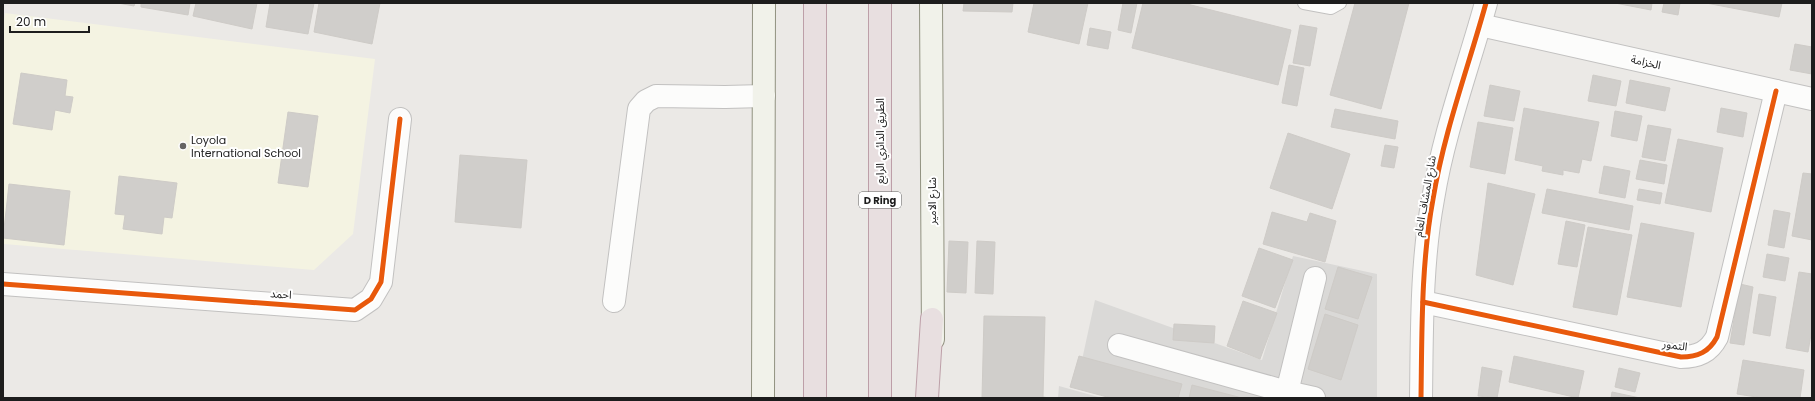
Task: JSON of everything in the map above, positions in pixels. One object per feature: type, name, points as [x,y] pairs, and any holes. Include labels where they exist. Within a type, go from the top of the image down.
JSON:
[{"type":"highway","points":[[815,398],[816,3]]},
{"type":"highway","name":"الطريق الدائري الرابع","points":[[880,3],[880,398]]},
{"type":"highway","points":[[927,398],[932,319]]},
{"type":"main road","points":[[763,398],[764,3]]},
{"type":"main road","name":"شارع الامير","points":[[931,3],[932,319],[935,398]]},
{"type":"street","name":"شارع المشاف العام","points":[[1421,398],[1423,302],[1428,233],[1439,165],[1447,132],[1486,3]]},
{"type":"street","name":"الخزامة","points":[[1480,25],[1812,99]]},
{"type":"street","name":"التمور","points":[[1423,302],[1682,357],[1693,357],[1704,353],[1712,346],[1717,337],[1776,91]]},
{"type":"street","points":[[614,301],[639,109],[646,101],[656,96],[764,96]]},
{"type":"street","name":"احمد","points":[[3,284],[355,310],[371,299],[381,282],[400,119]]},
{"type":"street","points":[[1287,392],[1315,278]]},
{"type":"street","points":[[1119,345],[1287,392],[1314,398]]},
{"type":"lane","points":[[1304,3],[1331,8],[1340,3]]},
{"type":"shaded area","name":"Loyola International School","points":[[5,13],[375,59],[353,234],[314,270],[4,244],[3,28]]},
{"type":"shaded area","points":[[1293,256],[1377,274],[1377,398],[1126,398],[1077,383],[1095,300],[1262,360]]},
{"type":"shaded area","points":[[1059,386],[1102,398],[1058,398]]},
{"type":"building","points":[[118,3],[135,3],[134,6]]},
{"type":"building","points":[[141,3],[190,3],[188,15],[141,7]]},
{"type":"building","points":[[196,3],[257,3],[252,29],[193,16]]},
{"type":"building","points":[[270,3],[314,3],[308,34],[266,27]]},
{"type":"building","points":[[319,3],[380,3],[372,44],[314,32]]},
{"type":"building","points":[[964,3],[1013,3],[1012,12],[963,11]]},
{"type":"building","points":[[1034,3],[1088,3],[1079,44],[1028,32]]},
{"type":"building","points":[[1123,3],[1137,3],[1131,33],[1118,30]]},
{"type":"building","points":[[1143,3],[1183,3],[1291,30],[1278,85],[1132,48]]},
{"type":"building","points":[[1355,3],[1409,3],[1381,109],[1330,95]]},
{"type":"building","points":[[1615,3],[1652,3],[1651,10]]},
{"type":"building","points":[[1664,3],[1680,3],[1678,15],[1662,12]]},
{"type":"building","points":[[1706,3],[1782,3],[1779,17]]},
{"type":"building","points":[[1300,25],[1317,28],[1310,66],[1293,63]]},
{"type":"building","points":[[1090,28],[1111,32],[1108,49],[1087,45]]},
{"type":"building","points":[[1795,44],[1812,47],[1812,74],[1790,70]]},
{"type":"building","points":[[1289,65],[1304,68],[1297,106],[1282,103]]},
{"type":"building","points":[[21,73],[67,80],[65,96],[73,97],[70,113],[55,110],[52,130],[13,124]]},
{"type":"building","points":[[1593,75],[1621,81],[1616,106],[1588,101]]},
{"type":"building","points":[[1630,80],[1670,88],[1665,111],[1626,103]]},
{"type":"building","points":[[1490,85],[1520,91],[1514,121],[1484,116]]},
{"type":"building","points":[[1524,108],[1599,122],[1591,161],[1582,159],[1579,173],[1563,170],[1563,175],[1542,171],[1543,166],[1515,160]]},
{"type":"building","points":[[1721,108],[1747,113],[1743,137],[1717,132]]},
{"type":"building","points":[[1335,109],[1398,121],[1395,139],[1331,127]]},
{"type":"building","points":[[1615,111],[1642,116],[1637,141],[1611,136]]},
{"type":"building","points":[[288,112],[318,116],[308,187],[278,183]]},
{"type":"building","points":[[1478,122],[1513,128],[1505,174],[1470,167]]},
{"type":"building","points":[[1648,125],[1671,129],[1665,161],[1642,157]]},
{"type":"building","points":[[1288,133],[1350,154],[1332,209],[1270,188]]},
{"type":"building","points":[[1678,139],[1723,148],[1711,212],[1665,203]]},
{"type":"building","points":[[1385,145],[1398,147],[1394,168],[1381,166]]},
{"type":"building","points":[[460,155],[527,160],[521,228],[455,222]]},
{"type":"building","points":[[1640,160],[1667,165],[1664,184],[1636,179]]},
{"type":"building","points":[[1604,166],[1630,171],[1625,198],[1599,193]]},
{"type":"building","points":[[1803,173],[1812,174],[1812,240],[1792,236]]},
{"type":"building","points":[[119,176],[177,183],[172,218],[164,217],[162,234],[123,229],[125,215],[115,214]]},
{"type":"building","points":[[1488,183],[1535,194],[1513,285],[1476,275]]},
{"type":"building","points":[[9,184],[70,191],[64,245],[3,238]]},
{"type":"building","points":[[1547,189],[1633,206],[1629,230],[1542,213]]},
{"type":"building","points":[[1639,189],[1662,193],[1660,204],[1637,200]]},
{"type":"building","points":[[1774,210],[1790,213],[1784,248],[1768,245]]},
{"type":"building","points":[[1272,212],[1307,222],[1310,213],[1336,221],[1325,262],[1263,244]]},
{"type":"building","points":[[1566,221],[1585,225],[1577,267],[1558,264]]},
{"type":"building","points":[[1641,223],[1694,233],[1681,307],[1627,297]]},
{"type":"building","points":[[1588,227],[1632,235],[1617,315],[1573,307]]},
{"type":"building","points":[[949,241],[968,242],[966,293],[947,292]]},
{"type":"building","points":[[977,241],[995,242],[993,294],[975,293]]},
{"type":"building","points":[[1259,248],[1293,260],[1275,308],[1242,296]]},
{"type":"building","points":[[1767,254],[1789,258],[1785,281],[1763,277]]},
{"type":"building","points":[[1338,267],[1372,277],[1358,319],[1325,309]]},
{"type":"building","points":[[1799,272],[1812,274],[1812,329],[1808,352],[1786,348]]},
{"type":"building","points":[[1740,284],[1753,287],[1744,345],[1730,343]]},
{"type":"building","points":[[1759,294],[1776,297],[1770,336],[1753,333]]},
{"type":"building","points":[[1243,301],[1277,313],[1260,359],[1227,346]]},
{"type":"building","points":[[1325,314],[1358,325],[1341,380],[1308,369]]},
{"type":"building","points":[[984,316],[1045,317],[1043,397],[1049,398],[982,398]]},
{"type":"building","points":[[1174,324],[1215,326],[1214,343],[1173,340]]},
{"type":"building","points":[[1079,356],[1182,384],[1178,398],[1111,398],[1070,387]]},
{"type":"building","points":[[1514,356],[1584,371],[1578,398],[1509,382]]},
{"type":"building","points":[[1743,360],[1804,370],[1800,398],[1763,398],[1737,394]]},
{"type":"building","points":[[1482,367],[1502,371],[1497,398],[1478,396]]},
{"type":"building","points":[[1619,368],[1640,373],[1635,392],[1615,387]]},
{"type":"building","points":[[1192,385],[1242,398],[1189,398]]},
{"type":"building","points":[[1612,392],[1640,398],[1611,398]]},
{"type":"cycle path","points":[[1421,398],[1424,273],[1433,199],[1443,149],[1486,3]]},
{"type":"cycle path","points":[[1423,302],[1681,357],[1693,356],[1702,353],[1707,350],[1717,337],[1776,91]]},
{"type":"cycle path","points":[[3,284],[355,310],[371,299],[381,282],[400,119]]},
{"type":"place","name":"Loyola International School","points":[[183,146]]}]
